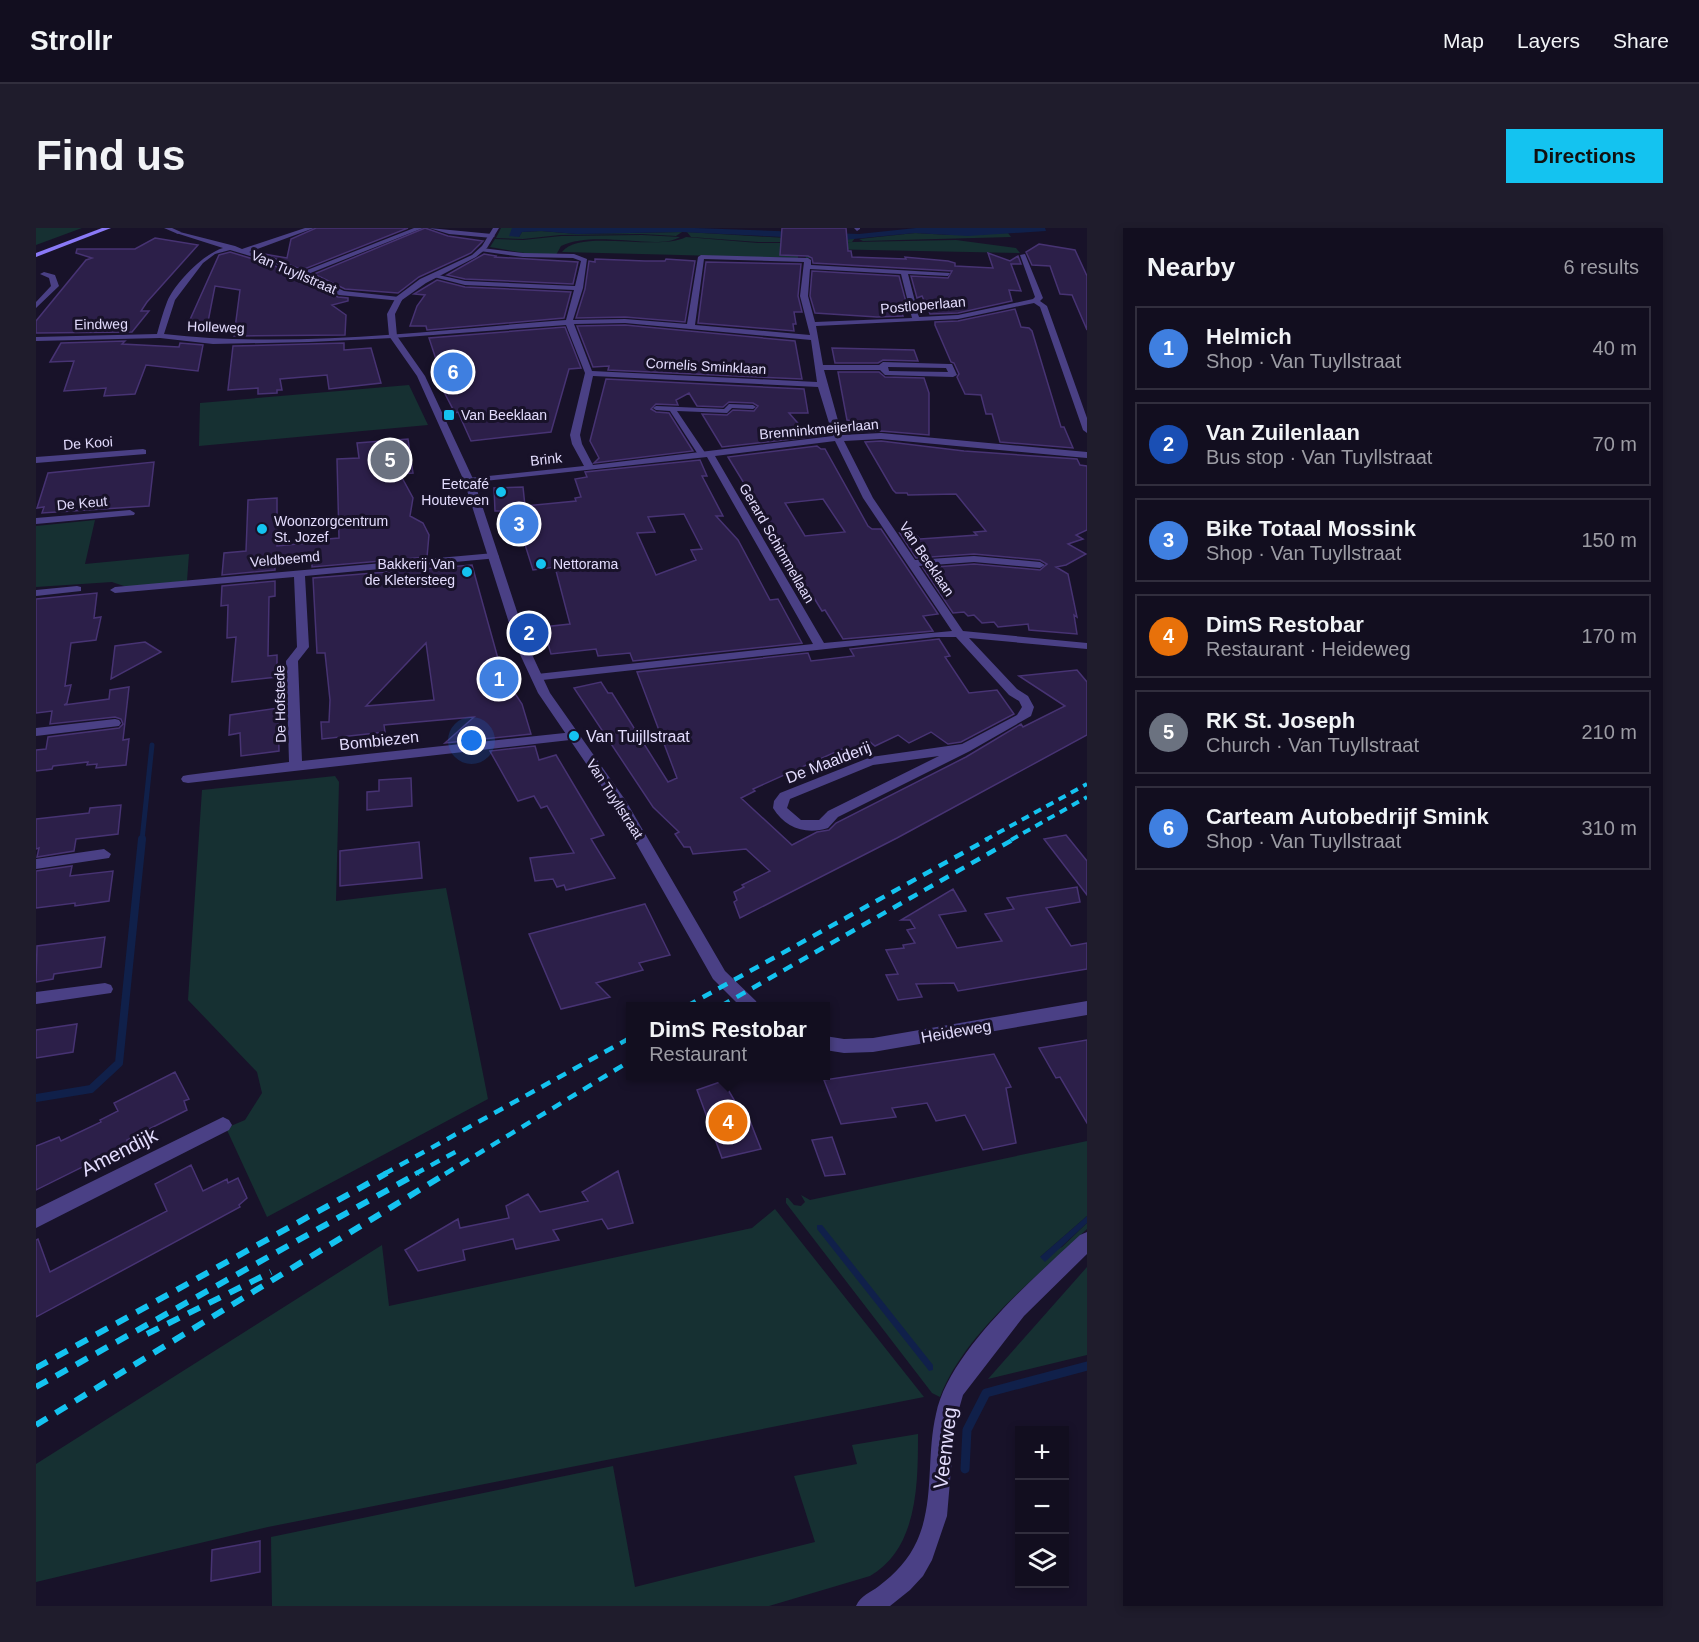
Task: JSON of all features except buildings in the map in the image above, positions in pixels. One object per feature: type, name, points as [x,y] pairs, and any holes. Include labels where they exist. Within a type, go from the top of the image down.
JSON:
[{"type":"main road","points":[[68,234],[85,228]]},
{"type":"main road","points":[[36,255],[108,228]]},
{"type":"street","points":[[244,251],[311,228]]},
{"type":"street","points":[[303,274],[420,228]]},
{"type":"street","points":[[432,228],[492,236]]},
{"type":"street","points":[[496,228],[482,250],[467,261],[415,285],[399,298],[392,314],[393,336],[569,322],[625,321],[815,338]]},
{"type":"street","name":"Van Tuyllstraat","points":[[178,232],[244,251],[303,274],[342,293],[399,298]]},
{"type":"street","name":"Holleweg","points":[[233,247],[213,253],[201,262],[171,300],[160,336],[213,342],[393,336]]},
{"type":"street","points":[[482,250],[580,257],[585,260],[569,322],[589,373]]},
{"type":"street","points":[[1023,255],[1040,298],[1035,301],[1043,306],[1087,430]]},
{"type":"street","points":[[691,326],[701,257],[948,274]]},
{"type":"street","name":"Van Beeklaan","points":[[806,264],[804,296],[815,338],[822,385],[834,429],[868,498],[961,634]]},
{"type":"street","points":[[904,272],[916,320]]},
{"type":"street","points":[[36,306],[55,286],[52,278],[44,274]]},
{"type":"street","points":[[434,276],[465,283],[579,288]]},
{"type":"street","name":"Postloperlaan","points":[[812,324],[958,317],[1035,301]]},
{"type":"street","name":"Eindweg","points":[[36,347],[39,339],[160,336]]},
{"type":"street","name":"Van Tuyllstraat","points":[[393,336],[421,376],[469,481],[523,648],[537,678],[621,804],[712,964],[746,1002]]},
{"type":"street","points":[[883,364],[949,366],[953,375],[885,373],[884,368],[883,364]]},
{"type":"street","points":[[819,367],[884,368]]},
{"type":"street","name":"Cornelis Sminklaan","points":[[589,373],[822,385]]},
{"type":"street","name":"Brink","points":[[469,481],[590,468],[577,444],[575,435],[589,373]]},
{"type":"street","name":"Brenninkmeijerlaan","points":[[590,468],[840,438],[881,436],[1087,455]]},
{"type":"street","name":"De Kooi","points":[[36,460],[143,452]]},
{"type":"street","name":"Gerard Schimmellaan","points":[[706,454],[820,646]]},
{"type":"street","name":"De Keut","points":[[36,521],[130,513]]},
{"type":"street","name":"Veldbeemd","points":[[115,590],[494,556]]},
{"type":"street","points":[[913,563],[974,559],[1040,565]]},
{"type":"street","name":"De Hofstede","points":[[296,766],[292,661],[303,647],[300,573]]},
{"type":"street","points":[[36,593],[77,589]]},
{"type":"street","points":[[537,678],[936,634],[961,634],[1087,646]]},
{"type":"street","name":"De Maalderij","points":[[961,634],[966,643],[1001,680],[1024,699],[1028,707],[1027,713],[965,748],[833,814],[823,825],[800,825],[790,821],[780,808],[785,796],[871,760],[965,748]]},
{"type":"street","points":[[36,732],[115,723]]},
{"type":"street","name":"Bombiezen","points":[[188,779],[574,736]]},
{"type":"street","points":[[36,864],[104,854]]},
{"type":"street","points":[[36,998],[105,989]]},
{"type":"street","name":"Heideweg","points":[[830,1044],[844,1046],[873,1045],[1087,1008]]},
{"type":"street","name":"Amendijk","points":[[36,1219],[223,1125]]},
{"type":"street","name":"Veenweg","points":[[868,1606],[883,1598],[906,1580],[922,1557],[933,1534],[938,1507],[942,1442],[947,1410],[962,1376],[1022,1303],[1087,1241]]},
{"type":"lane","name":"Van Tuyllstraat","points":[[167,228],[178,232]]},
{"type":"lane","points":[[656,408],[727,411],[729,406],[753,407]]},
{"type":"lane","points":[[672,409],[706,454]]},
{"type":"green space","points":[[36,228],[82,228],[36,245]]},
{"type":"green space","points":[[501,228],[512,228],[519,237],[522,232],[541,231],[577,234],[682,232],[676,236],[642,234],[496,238]]},
{"type":"green space","points":[[687,232],[836,241],[855,238],[852,242],[758,242],[691,237]]},
{"type":"green space","points":[[915,233],[950,235],[1008,233],[1011,237],[863,241],[859,239]]},
{"type":"green space","points":[[642,235],[680,237],[657,242],[608,239],[575,241],[561,246],[556,255],[530,254],[490,247],[495,239]]},
{"type":"green space","points":[[686,237],[758,243],[799,243],[798,258],[562,252],[571,245],[585,242],[657,242]]},
{"type":"green space","points":[[956,240],[1016,248],[1020,253],[821,249],[818,259],[806,258],[803,243]]},
{"type":"green space","points":[[409,385],[428,425],[199,446],[200,403]]},
{"type":"green space","points":[[95,520],[85,564],[189,554],[187,581],[127,587],[112,582],[36,587],[36,526]]},
{"type":"green space","points":[[335,776],[339,782],[336,901],[446,888],[488,1099],[267,1217],[226,1128],[245,1120],[262,1093],[257,1072],[188,1000],[202,790]]},
{"type":"green space","points":[[1087,1141],[1087,1216],[1040,1257],[1062,1247],[1087,1223],[1087,1229],[1025,1286],[984,1328],[951,1373],[940,1397],[932,1393],[786,1203],[786,1198],[788,1198],[794,1205],[801,1206],[805,1202],[801,1195],[810,1200]]},
{"type":"green space","points":[[775,1209],[924,1397],[268,1527],[36,1582],[36,1464],[382,1245],[389,1306],[752,1228]]},
{"type":"green space","points":[[1087,1267],[1087,1355],[988,1379]]},
{"type":"green space","points":[[918,1434],[917,1473],[912,1513],[898,1549],[886,1564],[870,1576],[769,1606],[272,1606],[271,1537],[613,1466],[635,1587],[815,1542],[794,1476],[857,1464],[852,1445]]},
{"type":"water","points":[[512,228],[695,228],[859,234],[916,228],[1045,228],[1046,231],[968,236],[915,233],[843,240],[682,232],[577,234],[541,231],[522,232],[519,237],[509,236]]},
{"type":"water","points":[[1087,1216],[1087,1223],[1045,1262],[1040,1257]]},
{"type":"water","points":[[817,1225],[822,1225],[933,1365],[933,1370],[929,1371],[817,1229]]},
{"type":"waterway","points":[[142,840],[152,745]]},
{"type":"waterway","points":[[36,1098],[91,1089],[119,1063],[142,839]]},
{"type":"waterway","points":[[965,1469],[967,1430],[986,1393],[1087,1366]]},
{"type":"railway","points":[[985,840],[1087,784]]},
{"type":"railway","points":[[1011,840],[1087,797]]},
{"type":"railway","points":[[694,1002],[988,839]]},
{"type":"railway","points":[[728,1002],[1014,839]]},
{"type":"railway","points":[[384,1174],[626,1040]]},
{"type":"railway","points":[[445,1174],[626,1063]]},
{"type":"railway","points":[[415,1174],[459,1150]]},
{"type":"railway","points":[[36,1368],[387,1173]]},
{"type":"railway","points":[[36,1387],[418,1173]]},
{"type":"railway","points":[[36,1425],[447,1173]]},
{"type":"railway","points":[[147,1334],[271,1272]]},
{"type":"place","name":"Carteam Autobedrijf Smink","points":[[453,372]]},
{"type":"place","name":"Van Beeklaan","points":[[449,415]]},
{"type":"place","name":"RK St. Joseph","points":[[390,460]]},
{"type":"place","name":"Eetcafé Houteveen","points":[[501,492]]},
{"type":"place","name":"Bike Totaal Mossink","points":[[519,524]]},
{"type":"place","name":"Woonzorgcentrum St. Jozef","points":[[262,529]]},
{"type":"place","name":"Nettorama","points":[[541,564]]},
{"type":"place","name":"Bakkerij Van de Kletersteeg","points":[[467,572]]},
{"type":"place","name":"Van Zuilenlaan","points":[[529,633]]},
{"type":"place","name":"Helmich","points":[[499,679]]},
{"type":"place","name":"Van Tuijllstraat","points":[[574,736]]},
{"type":"place","name":"DimS Restobar","points":[[728,1122]]}]
